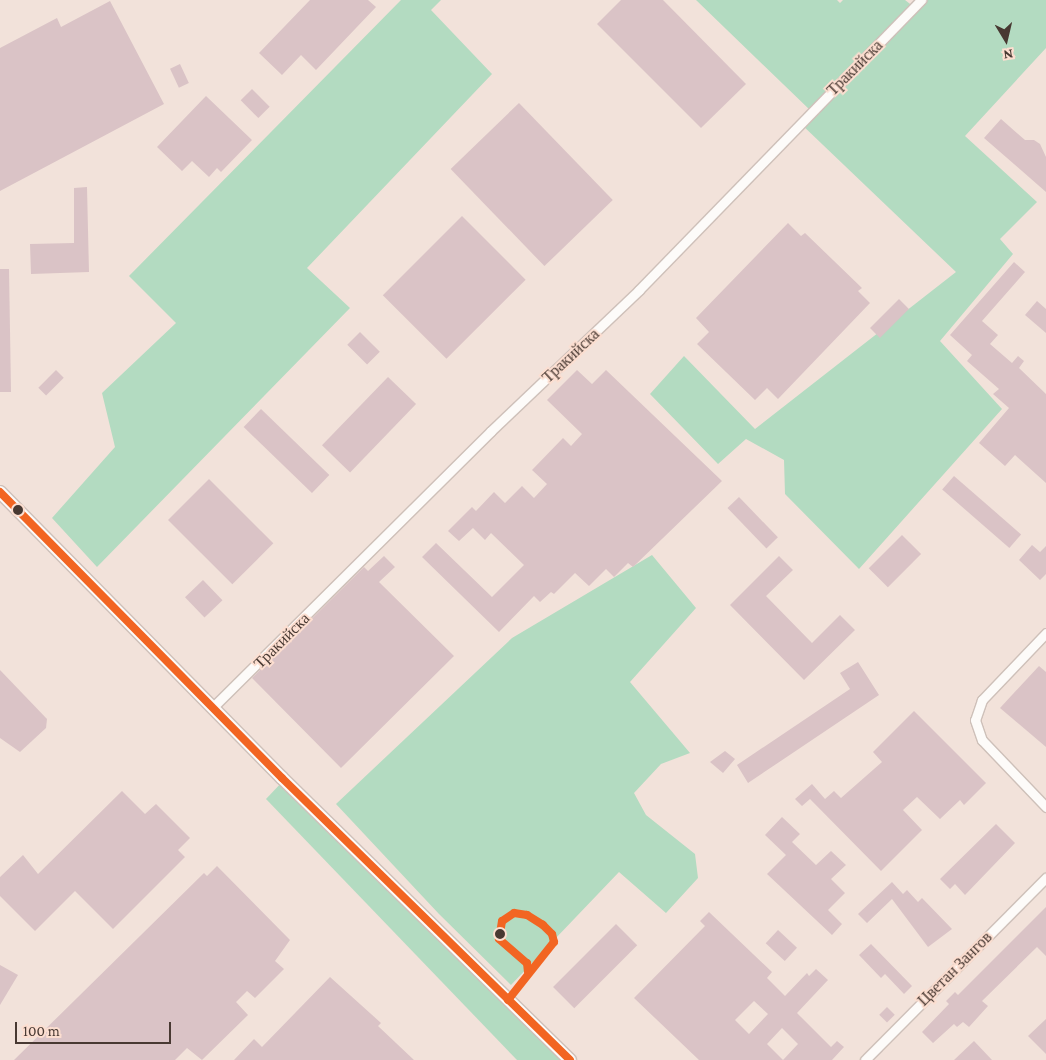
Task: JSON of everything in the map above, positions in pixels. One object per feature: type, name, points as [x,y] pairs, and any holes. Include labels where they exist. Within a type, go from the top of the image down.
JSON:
[{"type":"main road","points":[[0,492],[214,706],[282,778],[570,1060]]},
{"type":"street","name":"Тракийска","points":[[214,706],[490,431],[639,290],[921,0]]},
{"type":"street","points":[[1046,633],[982,700],[975,720],[982,740],[1046,807]]},
{"type":"street","name":"Цветан Зангов","points":[[865,1060],[1046,878]]},
{"type":"green space","points":[[401,0],[441,0],[431,10],[492,74],[307,268],[350,308],[97,567],[52,518],[115,447],[102,393],[176,323],[129,276]]},
{"type":"green space","points":[[696,0],[837,0],[840,3],[843,0],[905,0],[914,7],[921,0],[1046,0],[1046,48],[965,136],[1037,202],[1000,239],[1013,254],[940,341],[1002,409],[859,569],[785,494],[784,460],[746,439],[718,464],[650,394],[684,356],[755,429],[956,272],[800,123],[811,111]]},
{"type":"green space","points":[[652,555],[696,608],[630,682],[690,753],[661,764],[634,793],[646,815],[695,854],[698,878],[666,913],[619,872],[511,985],[439,914],[336,804],[512,638]]},
{"type":"green space","points":[[284,780],[570,1060],[517,1060],[266,799]]},
{"type":"building","points":[[310,0],[368,0],[376,7],[316,70],[301,55],[282,75],[259,53]]},
{"type":"building","points":[[621,0],[663,0],[746,84],[701,128],[597,24]]},
{"type":"building","points":[[110,1],[164,104],[0,191],[0,48],[57,18],[61,27]]},
{"type":"building","points":[[180,64],[189,83],[179,88],[170,69]]},
{"type":"building","points":[[252,89],[270,107],[258,118],[241,100]]},
{"type":"building","points":[[206,96],[252,140],[221,172],[217,168],[209,177],[192,161],[182,171],[157,147]]},
{"type":"building","points":[[519,103],[613,200],[544,266],[451,169]]},
{"type":"building","points":[[1001,119],[1025,140],[1034,140],[1040,144],[1046,157],[1046,192],[984,138]]},
{"type":"building","points":[[87,187],[89,272],[31,274],[30,244],[74,243],[74,188]]},
{"type":"building","points":[[462,216],[526,280],[446,359],[383,295]]},
{"type":"building","points":[[788,223],[801,236],[805,233],[862,288],[858,291],[870,303],[778,399],[767,388],[755,400],[697,344],[709,332],[696,318]]},
{"type":"building","points":[[1014,262],[1025,272],[982,321],[998,335],[990,344],[1012,363],[1018,356],[1024,361],[1019,368],[1046,394],[1046,483],[1015,455],[1005,466],[979,443],[1009,408],[993,394],[999,389],[967,361],[972,355],[950,335]]},
{"type":"building","points":[[0,269],[9,269],[11,392],[0,392]]},
{"type":"building","points":[[899,299],[909,309],[880,338],[870,328]]},
{"type":"building","points":[[1037,301],[1046,309],[1046,333],[1025,315]]},
{"type":"building","points":[[360,332],[380,352],[367,365],[347,345]]},
{"type":"building","points":[[56,370],[64,378],[46,395],[38,388]]},
{"type":"building","points":[[577,370],[592,384],[606,370],[722,481],[633,567],[628,563],[614,577],[606,569],[589,586],[575,573],[554,594],[551,592],[540,602],[534,596],[499,632],[422,557],[436,543],[492,597],[524,565],[491,533],[485,540],[473,528],[459,541],[448,531],[472,507],[476,511],[494,492],[505,503],[522,486],[534,498],[547,484],[532,470],[563,438],[571,446],[582,434],[547,400]]},
{"type":"building","points":[[388,377],[416,404],[350,472],[322,445]]},
{"type":"building","points":[[261,409],[329,475],[312,493],[244,427]]},
{"type":"building","points":[[954,476],[1021,534],[1009,548],[942,490]]},
{"type":"building","points":[[209,479],[273,543],[232,584],[168,520]]},
{"type":"building","points":[[739,497],[778,537],[766,548],[727,508]]},
{"type":"building","points":[[902,535],[921,554],[888,587],[869,568]]},
{"type":"building","points":[[1032,545],[1040,552],[1046,546],[1046,574],[1040,580],[1019,560]]},
{"type":"building","points":[[384,556],[395,567],[379,582],[454,656],[341,768],[252,678],[364,567],[368,571]]},
{"type":"building","points":[[779,556],[793,570],[766,596],[812,643],[840,615],[855,630],[804,680],[730,605]]},
{"type":"building","points":[[203,580],[222,600],[204,618],[185,597]]},
{"type":"building","points":[[858,662],[879,695],[748,783],[737,765],[850,689],[840,673]]},
{"type":"building","points":[[1039,666],[1046,672],[1046,747],[1000,708]]},
{"type":"building","points":[[0,670],[47,719],[46,728],[20,752],[0,738]]},
{"type":"building","points":[[914,711],[986,783],[964,805],[960,800],[940,819],[917,797],[903,810],[922,830],[881,871],[810,799],[802,806],[795,799],[812,784],[825,799],[834,791],[841,798],[882,762],[873,752]]},
{"type":"building","points":[[725,751],[735,759],[723,773],[710,762]]},
{"type":"building","points":[[122,791],[145,814],[156,804],[190,838],[178,850],[185,857],[113,929],[75,891],[35,931],[0,896],[0,877],[23,855],[38,874]]},
{"type":"building","points":[[782,817],[800,834],[792,842],[816,865],[831,851],[846,865],[831,879],[845,893],[828,910],[842,924],[832,935],[767,874],[786,855],[765,835]]},
{"type":"building","points":[[996,824],[1015,843],[965,895],[955,884],[950,889],[940,879]]},
{"type":"building","points":[[217,866],[290,940],[275,961],[284,969],[255,998],[247,991],[236,1002],[248,1015],[202,1060],[187,1048],[175,1060],[14,1060],[204,873],[207,876]]},
{"type":"building","points":[[892,882],[903,894],[907,890],[918,902],[922,898],[952,929],[928,947],[892,899],[867,923],[858,914]]},
{"type":"building","points":[[1046,907],[1046,956],[1037,947],[982,1001],[988,1006],[969,1027],[963,1022],[957,1027],[954,1024],[933,1043],[922,1032],[949,1004],[946,1001],[955,992],[958,995]]},
{"type":"building","points":[[709,912],[772,972],[767,978],[785,996],[807,973],[809,976],[816,969],[828,980],[797,1013],[831,1047],[837,1041],[844,1047],[832,1060],[783,1060],[699,1060],[634,998],[705,926],[700,921]],"holes":[[[754,1001],[768,1014],[749,1034],[735,1020]],[[782,1028],[798,1044],[783,1060],[767,1044]]]},
{"type":"building","points":[[616,924],[637,945],[574,1008],[553,987]]},
{"type":"building","points":[[778,930],[797,948],[785,961],[766,943]]},
{"type":"building","points":[[871,944],[912,986],[904,994],[885,974],[881,978],[859,955]]},
{"type":"building","points":[[0,965],[18,975],[0,1005]]},
{"type":"building","points":[[330,977],[381,1023],[378,1026],[414,1060],[234,1060],[254,1039],[262,1047]]},
{"type":"building","points":[[887,1007],[895,1015],[887,1023],[879,1015]]},
{"type":"building","points":[[1046,1019],[1046,1054],[1028,1036]]},
{"type":"building","points":[[974,1041],[992,1060],[954,1060]]},
{"type":"transit line","points":[[0,492],[282,778],[570,1060]]},
{"type":"transit line","points":[[508,1000],[554,942],[552,934],[543,925],[527,915],[514,913],[502,921],[499,939],[527,963],[528,972]]}]
